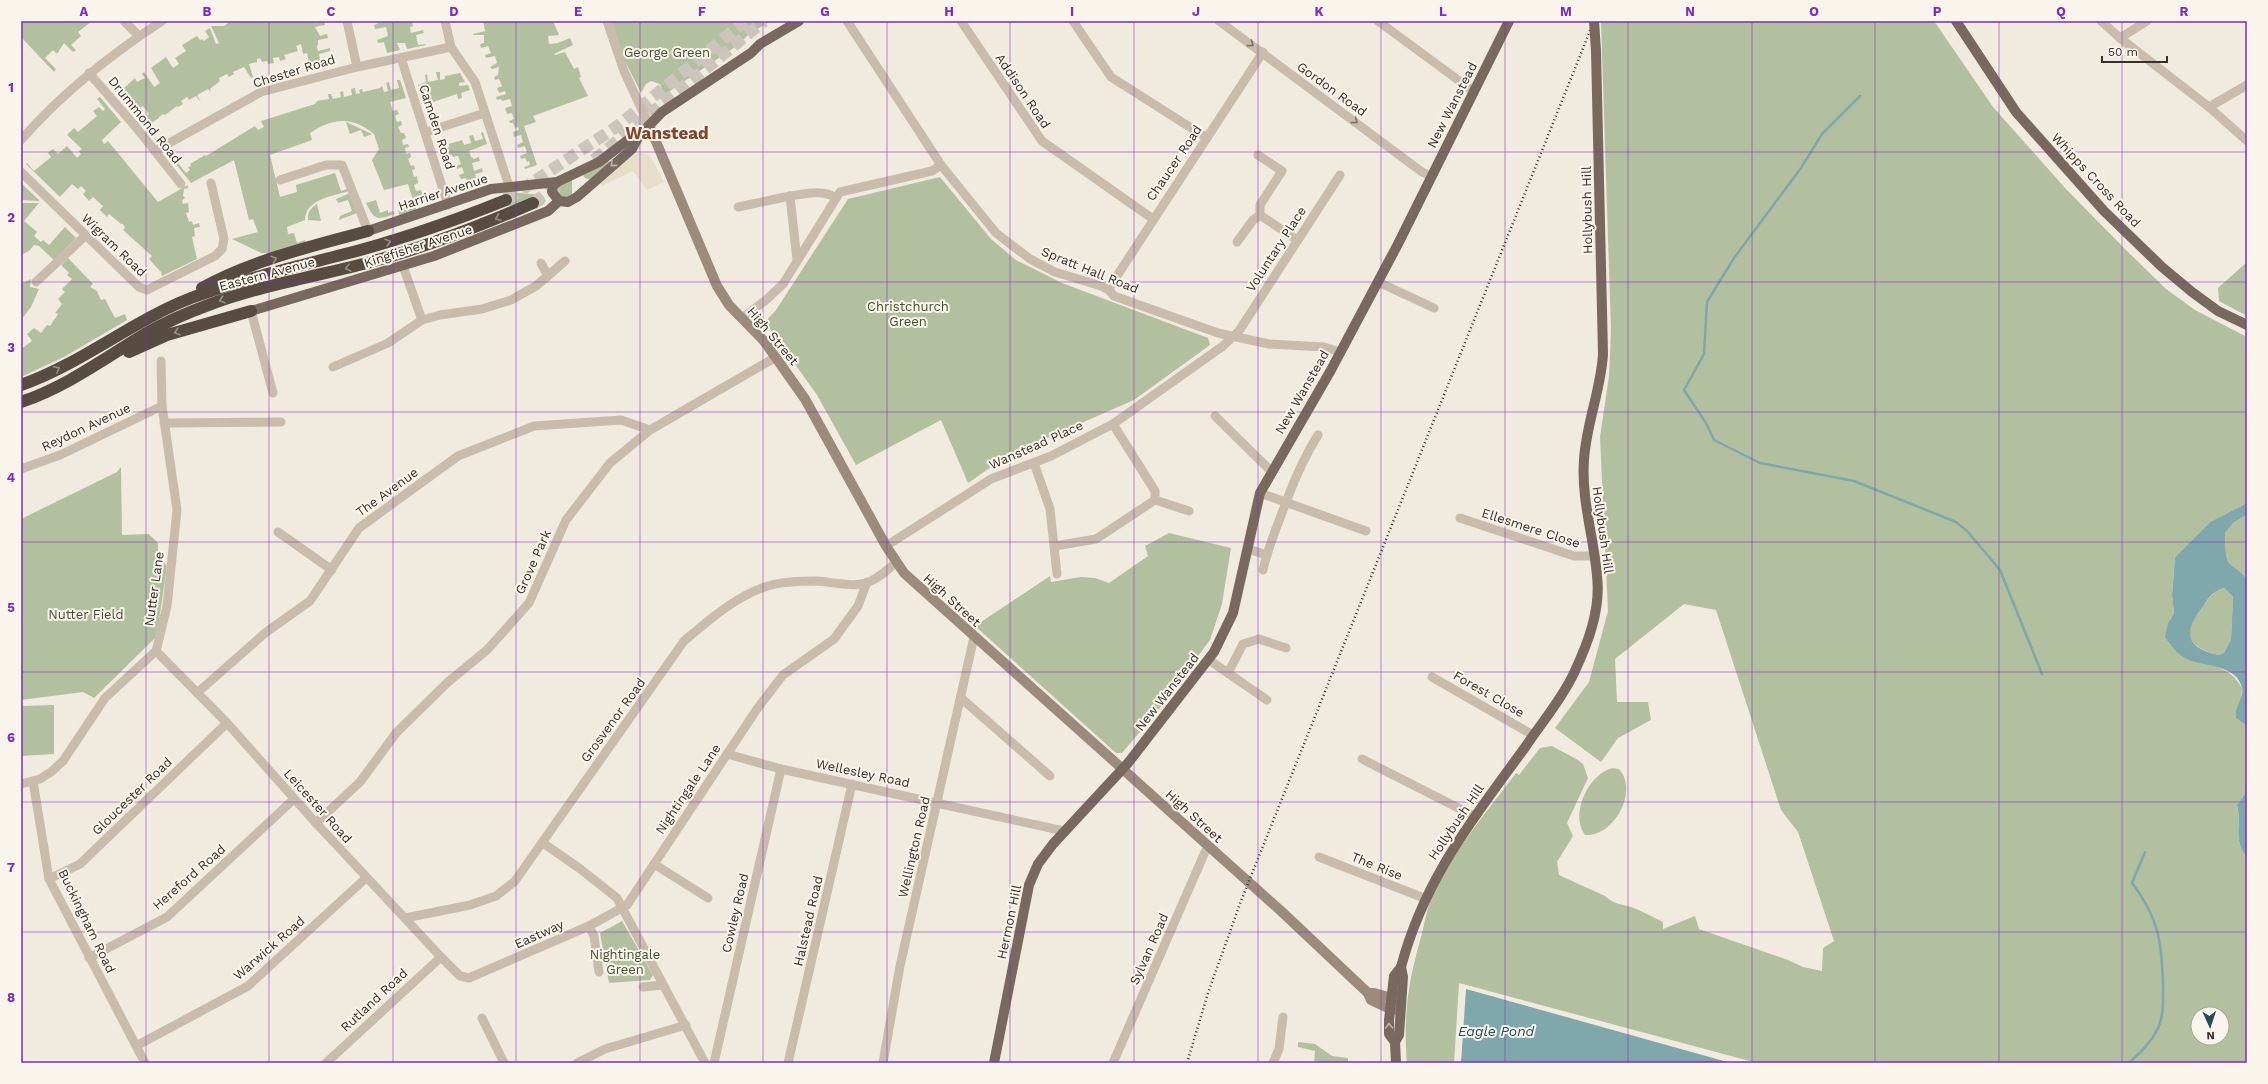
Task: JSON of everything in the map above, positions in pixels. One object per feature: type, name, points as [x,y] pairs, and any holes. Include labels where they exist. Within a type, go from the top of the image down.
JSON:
[{"type":"highway","name":"Eastern Avenue","points":[[21,385],[57,370],[151,316],[222,287],[402,238],[458,219],[506,200]]},
{"type":"highway","name":"Eastern Avenue","points":[[21,402],[51,390],[153,330],[212,303],[273,285],[390,256],[474,228],[533,202]]},
{"type":"highway","points":[[151,316],[220,278],[368,231]]},
{"type":"highway","points":[[80,374],[167,335],[251,311]]},
{"type":"main road","points":[[559,201],[552,192],[553,186],[557,182],[599,162],[628,140],[639,136],[662,112],[751,53],[760,44],[799,21]]},
{"type":"main road","name":"New Wanstead","points":[[1122,770],[1209,660],[1220,642],[1233,613],[1260,493],[1378,282],[1509,21]]},
{"type":"main road","name":"Hollybush Hill","points":[[1396,1063],[1395,1042],[1389,1034],[1395,1004],[1403,977],[1401,966],[1424,898],[1474,816],[1533,735],[1574,675],[1592,629],[1597,603],[1598,578],[1583,484],[1586,443],[1603,358],[1594,21]]},
{"type":"main road","name":"Whipps Cross Road","points":[[1956,21],[2016,112],[2104,211],[2162,267],[2192,292],[2218,311],[2247,325]]},
{"type":"main road","name":"Kingfisher Avenue","points":[[251,311],[403,266],[507,228],[548,211],[559,201],[577,198],[583,190],[632,149],[639,136]]},
{"type":"main road","points":[[576,174],[582,180],[583,190]]},
{"type":"main road","name":"Harrier Avenue","points":[[368,231],[491,189],[557,182]]},
{"type":"main road","name":"Harrier Avenue","points":[[528,186],[552,192]]},
{"type":"main road","name":"Hermon Hill","points":[[994,1063],[1029,885],[1038,864],[1064,831],[1122,770]]},
{"type":"street","points":[[124,21],[139,36]]},
{"type":"street","points":[[21,140],[46,113],[89,73],[162,21]]},
{"type":"street","points":[[347,21],[357,67]]},
{"type":"street","points":[[445,21],[451,47],[476,82],[509,186]]},
{"type":"street","points":[[607,21],[624,71],[650,125]]},
{"type":"street","name":"Spratt Hall Road","points":[[847,21],[941,165],[996,233],[1015,249],[1055,272],[1109,290],[1114,296],[1218,334],[1269,344],[1324,347],[1340,352]]},
{"type":"street","name":"Addison Road","points":[[961,21],[1042,141],[1153,219]]},
{"type":"street","points":[[1073,21],[1111,77],[1207,138]]},
{"type":"street","name":"Gordon Road","points":[[1220,21],[1422,172],[1431,176]]},
{"type":"street","points":[[1378,21],[1473,91]]},
{"type":"street","points":[[2101,21],[2120,38],[2209,107],[2247,142]]},
{"type":"street","points":[[2120,38],[2147,21]]},
{"type":"street","name":"Chester Road","points":[[155,151],[261,92],[357,67],[451,47]]},
{"type":"street","name":"Chaucer Road","points":[[1109,290],[1110,285],[1263,52]]},
{"type":"street","name":"Camden Road","points":[[401,58],[448,204]]},
{"type":"street","name":"Drummond Road","points":[[89,73],[181,184]]},
{"type":"street","points":[[2209,107],[2247,84]]},
{"type":"street","points":[[426,132],[485,113]]},
{"type":"street","name":"High Street","points":[[650,125],[717,286],[729,305],[776,357],[805,399],[886,546],[904,573],[974,638],[1281,911],[1368,993],[1371,1000],[1395,1004]]},
{"type":"street","points":[[1258,155],[1282,171],[1260,205],[1260,216]]},
{"type":"street","points":[[280,180],[326,165],[342,165],[368,231]]},
{"type":"street","points":[[742,318],[766,300],[783,284],[840,192],[932,171],[941,165]]},
{"type":"street","name":"Wigram Road","points":[[21,172],[139,287],[147,290],[209,259],[222,249],[224,240],[211,183]]},
{"type":"street","name":"Voluntary Place","points":[[1233,336],[1340,175]]},
{"type":"street","points":[[738,207],[790,196],[820,193],[831,194],[836,198]]},
{"type":"street","points":[[790,196],[797,260]]},
{"type":"street","points":[[1260,216],[1297,240]]},
{"type":"street","points":[[1237,242],[1253,220],[1260,216]]},
{"type":"street","points":[[36,282],[85,236]]},
{"type":"street","points":[[333,367],[388,343],[422,320],[440,315],[482,309],[512,300],[527,292],[564,262]]},
{"type":"street","points":[[541,263],[548,276]]},
{"type":"street","points":[[403,266],[422,320]]},
{"type":"street","points":[[1378,282],[1434,308]]},
{"type":"street","points":[[251,311],[273,393]]},
{"type":"street","name":"Wanstead Place","points":[[886,546],[991,479],[1034,463],[1113,424],[1233,336]]},
{"type":"street","name":"Grove Park","points":[[316,823],[360,782],[396,733],[448,682],[487,650],[529,603],[566,520],[610,463],[650,430],[776,357]]},
{"type":"street","name":"Nutter Lane","points":[[156,650],[167,606],[177,510],[162,406],[161,361]]},
{"type":"street","name":"Reydon Avenue","points":[[21,469],[60,455],[162,406]]},
{"type":"street","points":[[1215,416],[1272,472]]},
{"type":"street","name":"The Avenue","points":[[197,693],[265,633],[310,601],[359,528],[458,456],[534,426],[621,420],[650,430]]},
{"type":"street","points":[[164,423],[281,422]]},
{"type":"street","points":[[1113,424],[1155,491],[1155,500]]},
{"type":"street","points":[[1263,570],[1266,555],[1303,459],[1318,435]]},
{"type":"street","points":[[1034,463],[1050,509],[1055,546],[1056,574]]},
{"type":"street","points":[[1260,493],[1366,531]]},
{"type":"street","points":[[1155,500],[1189,511]]},
{"type":"street","points":[[1055,546],[1096,539],[1155,500]]},
{"type":"street","name":"Ellesmere Close","points":[[1460,518],[1574,556],[1595,556]]},
{"type":"street","points":[[278,532],[332,570]]},
{"type":"street","points":[[1248,549],[1266,555]]},
{"type":"street","points":[[867,582],[883,575],[896,562]]},
{"type":"street","name":"Grosvenor Road","points":[[405,918],[470,905],[496,896],[515,881],[684,641],[707,622],[736,602],[768,586],[781,583],[816,581],[851,584],[867,582]]},
{"type":"street","name":"Nightingale Lane","points":[[623,908],[627,905],[727,754],[779,680],[837,636],[858,606],[867,582]]},
{"type":"street","name":"Wellington Road","points":[[883,1063],[900,966],[974,638]]},
{"type":"street","points":[[1228,673],[1243,644],[1259,638],[1286,648]]},
{"type":"street","points":[[21,784],[33,781],[51,772],[63,761],[105,698],[156,650]]},
{"type":"street","name":"Leicester Road","points":[[156,650],[227,724],[366,878],[441,957],[463,977]]},
{"type":"street","points":[[1209,660],[1267,700]]},
{"type":"street","name":"Forest Close","points":[[1432,676],[1533,735]]},
{"type":"street","points":[[961,698],[1050,776]]},
{"type":"street","name":"Gloucester Road","points":[[49,879],[80,864],[227,724]]},
{"type":"street","name":"Wellesley Road","points":[[727,754],[780,769],[1064,831]]},
{"type":"street","points":[[1362,759],[1474,816]]},
{"type":"street","name":"Cowley Road","points":[[714,1063],[780,769]]},
{"type":"street","name":"Buckingham Road","points":[[33,781],[49,879],[145,1063]]},
{"type":"street","name":"Halstead Road","points":[[788,1063],[852,784]]},
{"type":"street","name":"Hereford Road","points":[[89,958],[167,917],[294,799]]},
{"type":"street","points":[[543,843],[579,868],[617,898],[705,1063]]},
{"type":"street","name":"Sylvan Road","points":[[1113,1063],[1205,852],[1209,847]]},
{"type":"street","name":"The Rise","points":[[1320,857],[1424,898]]},
{"type":"street","points":[[654,864],[708,898]]},
{"type":"street","name":"Warwick Road","points":[[136,1046],[248,986],[366,878]]},
{"type":"street","name":"Eastway","points":[[463,977],[469,978],[479,974],[590,926],[623,908]]},
{"type":"street","points":[[590,926],[594,936],[599,972]]},
{"type":"street","name":"Rutland Road","points":[[326,1063],[441,957]]},
{"type":"street","points":[[643,987],[664,985]]},
{"type":"street","points":[[1273,1063],[1279,1049],[1283,1017]]},
{"type":"street","points":[[482,1018],[504,1063]]},
{"type":"street","points":[[577,1063],[605,1049],[686,1025]]},
{"type":"green space","points":[[21,21],[92,21],[78,32],[81,36],[71,45],[76,50],[73,52],[64,43],[57,54],[53,50],[45,58],[56,69],[54,72],[21,37]]},
{"type":"green space","points":[[231,21],[313,21],[314,23],[324,21],[325,25],[315,27],[320,36],[327,34],[328,38],[318,40],[318,51],[330,48],[330,51],[319,54],[321,66],[310,68],[307,53],[303,54],[301,44],[296,46],[298,51],[284,55],[286,59],[280,61],[279,57],[273,58],[274,63],[268,64],[267,61],[262,62],[260,58],[257,59],[257,62],[249,64],[253,77],[251,78],[244,67],[233,72],[234,74],[229,77],[227,74],[219,78],[220,81],[210,89],[211,92],[208,89],[197,95],[201,103],[196,96],[189,100],[187,97],[181,101],[183,104],[178,107],[177,106],[165,115],[163,114],[148,125],[152,131],[151,133],[140,120],[149,114],[143,106],[135,111],[132,110],[123,99],[126,96],[122,90],[135,78],[137,82],[145,78],[142,74],[144,72],[154,87],[160,83],[151,68],[166,57],[173,68],[179,64],[175,58],[186,51],[182,45],[197,36],[200,40],[202,39],[204,41],[209,37],[205,31],[210,28],[216,44],[219,43],[211,26],[224,26]]},
{"type":"green space","points":[[384,21],[417,21],[412,22],[413,26],[410,27],[411,33],[423,30],[424,33],[416,35],[418,45],[426,45],[407,49],[405,43],[397,43],[400,50],[387,53],[384,42],[378,43],[377,40],[388,36],[386,27],[375,29],[374,25]]},
{"type":"green space","points":[[483,21],[553,21],[559,35],[548,36],[549,44],[558,43],[570,38],[573,45],[554,54],[565,52],[574,69],[578,67],[581,77],[579,78],[588,96],[533,116],[536,122],[524,126],[537,165],[525,169],[524,167],[530,165],[529,161],[527,162],[525,158],[521,159],[520,156],[527,153],[525,146],[518,148],[517,145],[523,142],[521,135],[514,137],[513,132],[519,130],[518,127],[515,128],[513,123],[510,123],[509,121],[514,119],[512,113],[507,114],[505,108],[512,106],[510,99],[502,101],[501,99],[497,100],[496,97],[506,94],[505,91],[499,93],[497,88],[502,86],[499,79],[495,80],[494,77],[498,75],[499,67],[492,69],[490,67],[497,63],[495,56],[486,58],[485,55],[491,53],[488,46],[481,48],[480,44],[484,43],[484,35],[473,35],[485,31]]},
{"type":"green space","name":"George Green","points":[[610,21],[771,21],[749,34],[738,45],[664,95],[660,84],[651,81],[646,84],[641,93],[622,55]]},
{"type":"green space","points":[[1601,21],[1934,21],[1993,107],[2066,189],[2125,249],[2166,289],[2195,310],[2247,337],[2247,503],[2210,522],[2175,557],[2172,595],[2174,613],[2170,619],[2169,643],[2178,652],[2188,657],[2227,671],[2235,678],[2242,688],[2239,720],[2247,724],[2247,791],[2237,805],[2238,838],[2242,850],[2247,857],[2247,1063],[1757,1063],[1459,983],[1454,1063],[1407,1063],[1406,1014],[1410,984],[1430,902],[1446,869],[1469,835],[1516,773],[1519,775],[1540,748],[1552,746],[1578,760],[1583,764],[1588,778],[1567,823],[1573,836],[1557,862],[1559,875],[1605,896],[1615,903],[1634,908],[1663,922],[1663,929],[1695,916],[1699,929],[1788,960],[1803,967],[1822,971],[1823,948],[1834,941],[1798,832],[1781,810],[1716,610],[1684,604],[1615,659],[1617,702],[1648,702],[1651,720],[1618,738],[1601,762],[1555,728],[1589,682],[1608,611],[1600,437],[1609,376],[1611,331]]},
{"type":"green space","points":[[436,72],[440,72],[440,80],[445,79],[445,76],[460,73],[465,82],[459,83],[459,86],[468,85],[470,90],[461,93],[462,98],[458,99],[457,94],[430,103],[426,102],[425,104],[418,85],[426,82],[425,75],[427,74],[428,82],[438,80]]},
{"type":"green space","points":[[397,80],[400,80],[406,98],[390,102],[393,111],[397,110],[399,114],[395,116],[397,122],[401,121],[402,125],[398,127],[401,133],[404,133],[406,138],[402,140],[403,145],[408,144],[409,147],[405,148],[406,154],[410,153],[411,157],[408,159],[411,166],[414,165],[415,169],[412,170],[414,177],[417,176],[418,183],[414,185],[416,191],[421,190],[423,195],[418,196],[420,203],[415,205],[417,211],[400,216],[398,211],[402,208],[401,205],[413,200],[408,184],[384,190],[372,160],[379,149],[374,134],[358,124],[350,122],[342,121],[327,124],[310,133],[312,140],[270,155],[280,197],[297,192],[296,185],[335,173],[341,191],[347,189],[349,191],[328,197],[315,203],[306,213],[305,220],[287,227],[288,234],[294,233],[297,243],[305,240],[306,245],[272,253],[261,253],[232,239],[258,232],[253,219],[249,220],[234,160],[191,183],[171,158],[173,157],[186,173],[190,170],[188,167],[191,166],[190,164],[205,155],[206,156],[255,126],[258,130],[264,127],[261,121],[315,104],[317,101],[329,99],[328,94],[331,94],[333,99],[341,97],[340,92],[343,91],[344,97],[352,95],[351,89],[355,88],[356,94],[360,93],[359,90],[362,89],[363,92],[380,88],[382,86],[384,92],[388,91],[386,83],[389,82],[391,90],[399,88]]},
{"type":"green space","points":[[100,97],[121,122],[102,140],[104,144],[108,141],[158,202],[188,185],[188,188],[184,189],[183,196],[185,198],[182,200],[183,204],[188,203],[189,212],[186,213],[189,222],[192,221],[193,225],[199,223],[200,227],[194,228],[195,236],[192,237],[197,259],[162,276],[161,272],[149,259],[152,256],[123,230],[125,228],[123,224],[109,214],[107,217],[100,210],[103,206],[93,197],[89,201],[83,194],[86,191],[81,186],[78,189],[72,184],[60,197],[26,164],[27,163],[34,171],[51,157],[48,153],[53,149],[58,154],[67,146],[77,158],[81,154],[79,151],[82,149],[67,135],[74,128],[78,132],[97,116],[93,111],[99,107],[103,111],[105,109],[97,99]]},
{"type":"green space","points":[[346,122],[372,134],[364,137],[361,130],[350,134]]},
{"type":"green space","points":[[483,132],[487,144],[469,151],[471,157],[474,159],[479,157],[480,161],[472,163],[474,171],[482,168],[483,172],[475,174],[477,182],[485,179],[486,181],[464,188],[463,187],[468,185],[466,178],[461,179],[459,175],[464,173],[462,167],[457,169],[456,166],[461,164],[458,156],[453,157],[452,155],[442,158],[439,150],[449,147],[449,144],[462,140],[464,145],[471,143],[469,136],[473,135],[475,141],[483,139],[481,133]]},
{"type":"green space","points":[[608,160],[610,163],[592,180],[585,178],[583,175]]},
{"type":"green space","name":"Christchurch Green","points":[[940,177],[991,239],[1016,260],[1062,283],[1208,338],[1210,345],[1134,400],[1010,454],[968,483],[941,420],[856,465],[817,395],[765,322],[776,310],[848,199]]},
{"type":"green space","points":[[572,180],[572,196],[568,198],[558,196],[558,184]]},
{"type":"green space","points":[[21,183],[40,201],[21,200]]},
{"type":"green space","points":[[509,192],[542,195],[545,203],[536,209],[531,198],[510,208],[503,193]]},
{"type":"green space","points":[[350,193],[357,213],[339,220],[340,216],[352,211],[348,200],[338,203],[336,199]]},
{"type":"green space","points":[[376,200],[380,213],[388,210],[388,213],[393,211],[395,214],[380,218],[374,216],[366,203]]},
{"type":"green space","points":[[21,203],[39,203],[24,221],[37,232],[34,236],[41,242],[43,240],[49,245],[65,227],[76,238],[54,260],[39,246],[34,245],[29,251],[21,255]]},
{"type":"green space","points":[[317,204],[321,221],[308,220],[310,210]]},
{"type":"green space","points":[[68,258],[93,284],[90,287],[97,291],[101,300],[105,299],[115,318],[125,314],[127,320],[64,357],[21,377],[21,349],[32,341],[27,334],[34,328],[41,333],[47,325],[50,326],[58,314],[55,313],[62,304],[58,299],[65,292],[62,289],[72,279],[67,275],[69,273],[61,265]]},
{"type":"green space","points":[[2247,262],[2247,316],[2219,301],[2218,288]]},
{"type":"green space","points":[[31,279],[30,287],[39,289],[31,307],[21,320],[21,284]]},
{"type":"green space","name":"Nutter Field","points":[[121,467],[122,535],[149,534],[158,543],[158,555],[167,566],[155,638],[94,698],[83,692],[21,700],[21,519],[117,472]]},
{"type":"green space","points":[[2247,515],[2247,579],[2228,561],[2226,554],[2225,533],[2234,522]]},
{"type":"green space","points":[[1169,533],[1231,548],[1222,604],[1210,640],[1156,713],[1122,753],[1116,753],[975,626],[1050,576],[1051,582],[1081,577],[1095,578],[1109,583],[1148,556],[1145,546]]},
{"type":"green space","points":[[2224,588],[2233,597],[2231,639],[2224,653],[2218,655],[2200,648],[2194,643],[2190,632],[2196,617],[2209,598],[2216,591]]},
{"type":"green space","points":[[54,705],[54,754],[21,756],[21,706]]},
{"type":"green space","points":[[1613,768],[1619,769],[1624,778],[1626,789],[1625,800],[1614,821],[1605,829],[1596,834],[1585,835],[1579,816],[1580,806],[1584,796],[1589,786],[1596,778],[1604,771]]},
{"type":"green space","name":"Nightingale Green","points":[[622,921],[653,975],[650,980],[609,983],[600,933]]},
{"type":"green space","points":[[1298,1042],[1315,1044],[1332,1056],[1348,1058],[1348,1063],[1314,1063],[1315,1051],[1298,1047]]},
{"type":"shaded area","points":[[636,154],[647,154],[652,159],[664,182],[647,190],[633,171],[602,186],[599,180]]},
{"type":"water","points":[[2247,503],[2247,515],[2234,522],[2225,533],[2226,554],[2228,561],[2247,579],[2247,724],[2236,718],[2236,710],[2242,695],[2242,688],[2239,680],[2234,674],[2227,670],[2187,659],[2174,650],[2165,637],[2168,623],[2174,613],[2172,595],[2175,557],[2210,522]],"holes":[[[2224,588],[2233,597],[2231,639],[2224,653],[2218,655],[2199,648],[2191,638],[2190,632],[2196,617],[2209,598],[2216,591]]]},
{"type":"water","points":[[2247,791],[2247,857],[2240,844],[2237,805]]},
{"type":"water","name":"Eagle Pond","points":[[1466,989],[1731,1063],[1461,1063]]},
{"type":"waterway","points":[[1860,96],[1822,134],[1801,168],[1734,258],[1707,302],[1704,354],[1684,390],[1706,423],[1714,440],[1760,463],[1854,481],[1956,522],[1967,531],[2000,570],[2042,674]]},
{"type":"waterway","points":[[2129,1063],[2152,1038],[2160,1023],[2163,1007],[2162,957],[2160,944],[2148,908],[2132,883],[2145,852]]},
{"type":"tunnel","points":[[506,200],[619,125],[745,21]]},
{"type":"tunnel","points":[[594,160],[764,21]]},
{"type":"tunnel","points":[[533,203],[560,184]]},
{"type":"railway","points":[[1187,1063],[1208,993],[1241,901],[1594,21]]},
{"type":"district","name":"Wanstead","points":[[667,133]]}]
